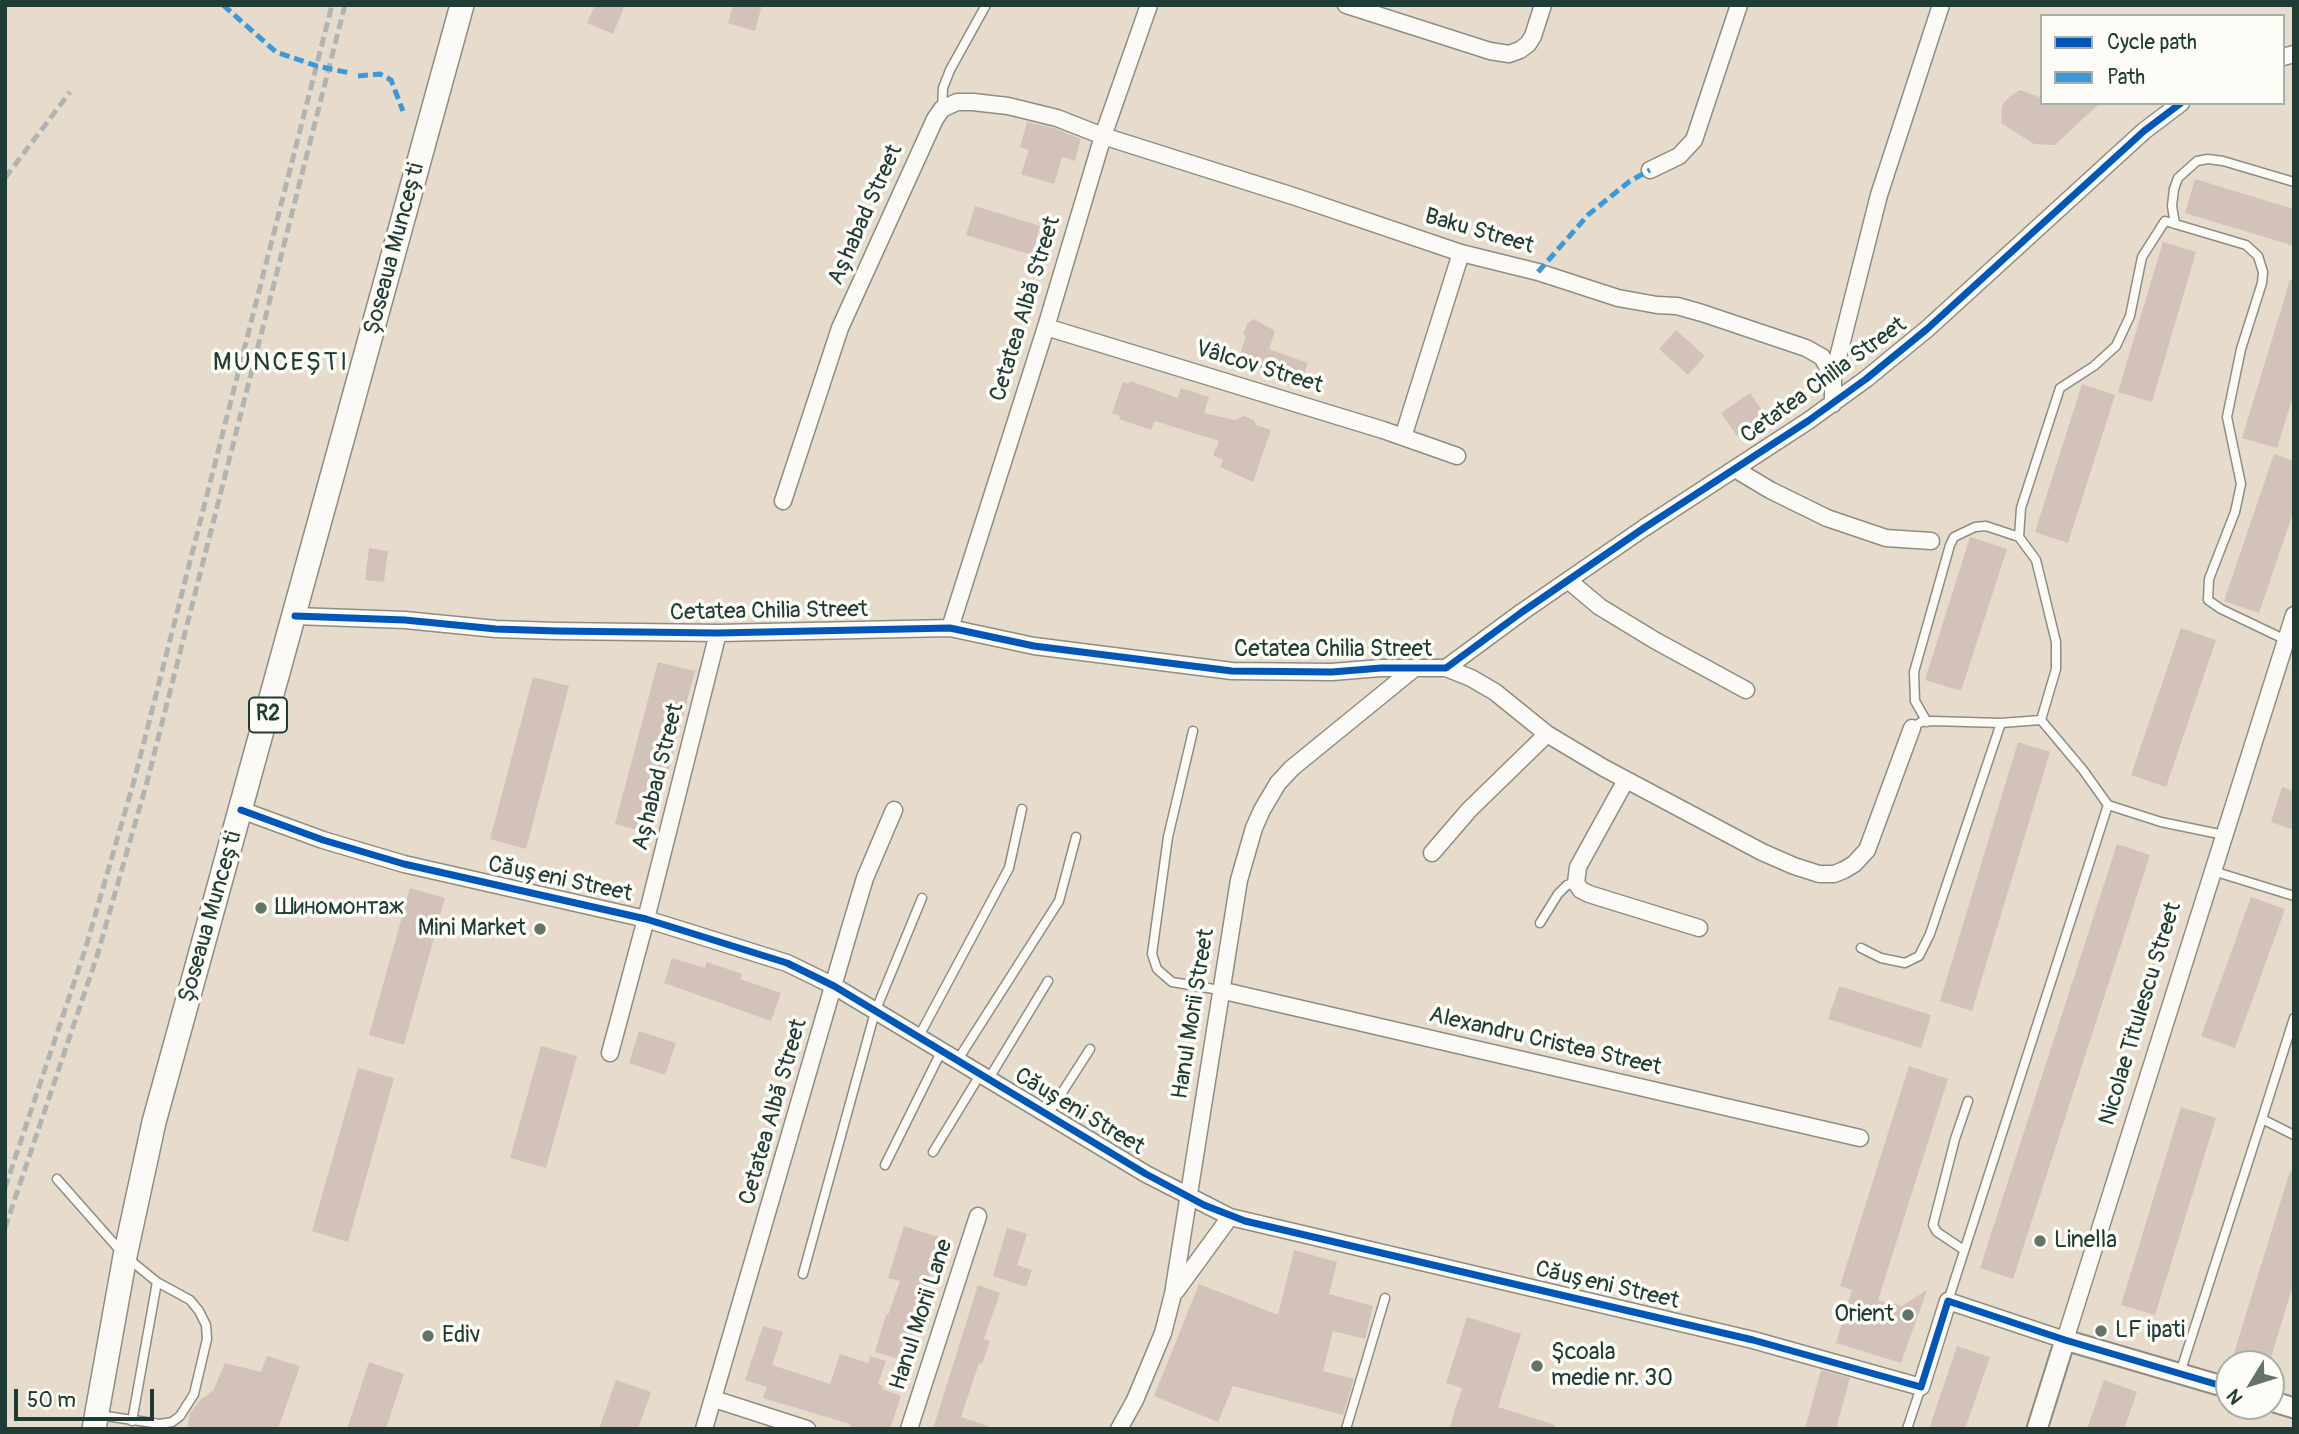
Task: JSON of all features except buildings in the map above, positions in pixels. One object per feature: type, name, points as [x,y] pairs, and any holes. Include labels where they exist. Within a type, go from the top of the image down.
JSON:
[{"type":"main road","name":"Șoseaua Muncești","points":[[95,1422],[125,1256],[154,1122],[462,5]]},
{"type":"street","name":"Cetatea Albă Street","points":[[950,628],[1046,327],[1103,136],[1149,5]]},
{"type":"street","points":[[1346,5],[1490,51],[1508,54],[1520,50],[1533,36],[1543,5]]},
{"type":"street","points":[[1650,170],[1679,156],[1694,140],[1739,5]]},
{"type":"street","points":[[1833,404],[1833,377],[1879,195],[1941,5]]},
{"type":"street","points":[[942,109],[957,102],[1008,106],[1070,121],[1103,136]]},
{"type":"street","name":"Cetatea Chilia Street","points":[[295,616],[405,620],[496,629],[718,633],[950,628],[1034,646],[1232,671],[1446,668],[1644,528],[1833,404],[1927,329],[2144,131],[2177,105]]},
{"type":"street","name":"Așhabad Street","points":[[783,501],[840,328],[929,130],[942,109]]},
{"type":"street","name":"Baku Street","points":[[1103,136],[1461,253],[1538,272],[1618,298],[1677,306],[1806,348],[1822,356],[1833,377]]},
{"type":"street","points":[[1403,437],[1461,253]]},
{"type":"street","name":"Vâlcov Street","points":[[1046,327],[1457,456]]},
{"type":"street","points":[[1735,469],[1827,518],[1886,538],[1931,541]]},
{"type":"street","points":[[1569,581],[1600,607],[1746,690]]},
{"type":"street","name":"Nicolae Titulescu Street","points":[[2037,1429],[2294,615]]},
{"type":"street","name":"Așhabad Street","points":[[610,1053],[718,633]]},
{"type":"street","name":"Hanul Morii Street","points":[[1119,1429],[1135,1400],[1163,1333],[1173,1294],[1239,880],[1262,810],[1278,783],[1292,768],[1416,667]]},
{"type":"street","points":[[1446,668],[1471,678],[1494,692],[1547,734],[1626,780],[1784,862],[1819,874],[1834,874],[1854,864],[1867,850],[1920,725]]},
{"type":"street","points":[[1432,853],[1469,810],[1547,734]]},
{"type":"street","points":[[1626,780],[1578,867],[1576,883],[1581,890],[1589,894],[1699,928]]},
{"type":"street","name":"Căușeni Street","points":[[241,810],[323,840],[404,864],[646,919],[787,963],[834,986],[1047,1116],[1188,1197],[1230,1217],[1753,1340],[1921,1387]]},
{"type":"street","name":"Cetatea Albă Street","points":[[704,1429],[865,878],[894,810]]},
{"type":"street","name":"Alexandru Cristea Street","points":[[1220,990],[1860,1138]]},
{"type":"street","name":"Hanul Morii Lane","points":[[909,1429],[978,1216]]},
{"type":"street","points":[[1173,1294],[1230,1217]]},
{"type":"street","points":[[1921,1387],[1948,1301],[2065,1340],[2215,1384]]},
{"type":"street","points":[[714,1399],[807,1429]]},
{"type":"lane","points":[[942,109],[943,88],[950,69],[986,5]]},
{"type":"lane","points":[[2175,224],[2172,206],[2174,189],[2178,178],[2197,162],[2208,159],[2223,161],[2294,182]]},
{"type":"lane","points":[[2019,537],[2021,508],[2060,388],[2094,366],[2116,346],[2130,316],[2142,257],[2165,221],[2246,245],[2258,257],[2263,272],[2241,349],[2227,417],[2241,484],[2235,512],[2209,579],[2208,600],[2221,609],[2286,639]]},
{"type":"lane","points":[[1986,526],[2019,537],[2036,560],[2056,642],[2056,668],[2041,720],[1920,725],[1915,701],[1914,672],[1950,545],[1954,537],[1975,527],[1986,526]]},
{"type":"lane","points":[[2041,720],[2108,805],[2161,822],[2224,835]]},
{"type":"lane","points":[[1861,948],[1881,958],[1905,963],[1919,956],[1925,946],[2001,723]]},
{"type":"lane","points":[[1193,731],[1168,837],[1152,954],[1157,969],[1172,982],[1220,990]]},
{"type":"lane","points":[[1948,1301],[2108,805]]},
{"type":"lane","points":[[918,1038],[1009,868],[1023,809]]},
{"type":"lane","points":[[957,1061],[1059,901],[1076,837]]},
{"type":"lane","points":[[2212,870],[2294,896]]},
{"type":"lane","points":[[1540,923],[1558,894],[1567,885],[1576,883]]},
{"type":"lane","points":[[803,1274],[875,1012],[922,898]]},
{"type":"lane","points":[[933,1153],[1048,981]]},
{"type":"lane","points":[[2180,1374],[2294,1018]]},
{"type":"lane","points":[[1047,1116],[1090,1049]]},
{"type":"lane","points":[[886,1165],[941,1052]]},
{"type":"lane","points":[[1964,1250],[1937,1232],[1933,1225],[1955,1139],[1968,1101]]},
{"type":"lane","points":[[2262,1119],[2294,1135]]},
{"type":"lane","points":[[57,1179],[125,1256],[157,1282],[190,1300],[200,1311],[206,1325],[207,1339],[194,1394],[180,1416],[172,1422],[160,1424],[132,1421],[95,1422]]},
{"type":"lane","points":[[132,1421],[157,1282]]},
{"type":"lane","points":[[1346,1429],[1385,1298]]},
{"type":"lane","points":[[1907,1429],[1921,1387]]},
{"type":"railway","points":[[5,1188],[85,950],[134,781],[332,5]]},
{"type":"railway","points":[[5,1228],[97,956],[147,782],[345,5]]},
{"type":"railway","points":[[5,178],[70,92]]},
{"type":"marked path","points":[[223,5],[276,52],[317,66],[350,73]]},
{"type":"marked path","points":[[358,76],[380,74],[391,80],[403,111]]},
{"type":"marked path","points":[[1538,272],[1589,214],[1630,181],[1650,170]]},
{"type":"cycle path","points":[[295,616],[405,620],[496,629],[557,631],[718,633],[950,628],[1034,646],[1232,671],[1332,672],[1381,668],[1446,668],[1644,528],[1808,421],[1866,379],[1927,329],[2144,131],[2178,105]]},
{"type":"cycle path","points":[[241,810],[323,840],[404,864],[646,919],[787,963],[834,986],[1146,1174],[1204,1205],[1245,1221],[1753,1340],[1921,1387],[1948,1301],[2065,1340],[2215,1384]]},
{"type":"place","name":"Шиномонтаж","points":[[261,908]]},
{"type":"place","name":"Mini Market","points":[[540,929]]},
{"type":"place","name":"Linella","points":[[2040,1241]]},
{"type":"place","name":"Orient","points":[[1908,1315]]},
{"type":"place","name":"LF ipati","points":[[2101,1331]]},
{"type":"place","name":"Ediv","points":[[428,1336]]},
{"type":"place","name":"Şcoala medie nr. 30","points":[[1537,1366]]},
{"type":"district","name":"MUNCEȘTI","points":[[281,363]]}]
